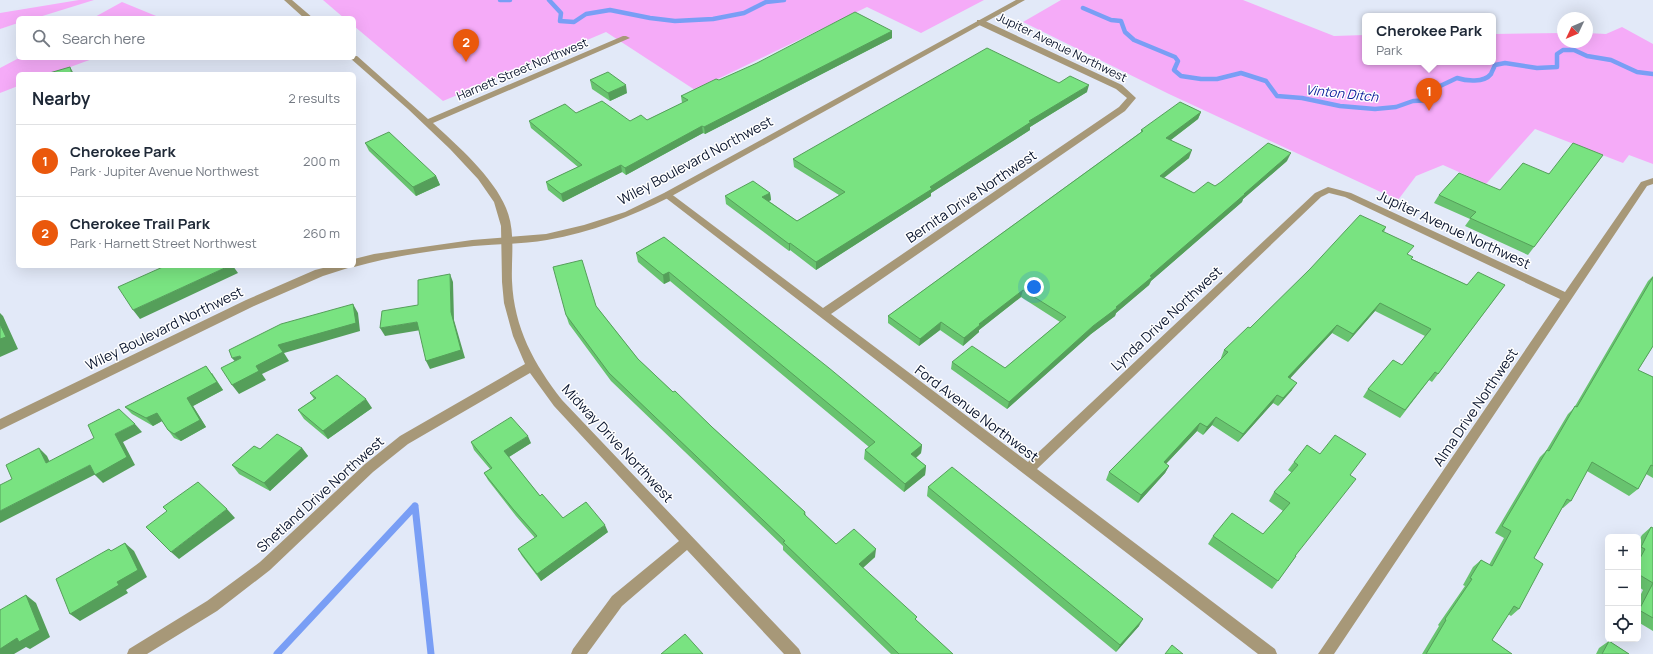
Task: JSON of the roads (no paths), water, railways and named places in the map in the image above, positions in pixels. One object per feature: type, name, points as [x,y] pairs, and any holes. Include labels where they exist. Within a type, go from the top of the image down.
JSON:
[{"type":"street","points":[[288,0],[307,16]]},
{"type":"street","name":"Wiley Boulevard Northwest","points":[[356,262],[374,257],[472,243],[546,237],[586,228],[628,214],[667,195],[1021,0]]},
{"type":"street","name":"Jupiter Avenue Northwest","points":[[980,22],[1119,87],[1132,98]]},
{"type":"street","name":"Harnett Street Northwest","points":[[428,122],[626,38]]},
{"type":"street","name":"Midway Drive Northwest","points":[[356,60],[428,122],[486,183],[502,210],[507,240],[507,282],[510,307],[518,335],[532,366],[558,403],[794,654]]},
{"type":"street","name":"Bernita Drive Northwest","points":[[823,314],[1122,109],[1132,98]]},
{"type":"street","name":"Alma Drive Northwest","points":[[1325,654],[1644,184],[1653,181]]},
{"type":"street","name":"Jupiter Avenue Northwest","points":[[1328,190],[1348,195],[1567,298]]},
{"type":"street","name":"Lynda Drive Northwest","points":[[1028,470],[1318,195],[1328,190]]},
{"type":"street","name":"Ford Avenue Northwest","points":[[667,195],[1270,654]]},
{"type":"street","name":"Wiley Boulevard Northwest","points":[[0,425],[250,303],[319,273],[337,268]]},
{"type":"street","name":"Shetland Drive Northwest","points":[[134,654],[212,606],[265,566],[369,468],[404,440],[532,366]]},
{"type":"street","points":[[578,654],[617,601],[688,541]]},
{"type":"waterway","name":"Vinton Ditch","points":[[500,0],[510,0]]},
{"type":"waterway","name":"Vinton Ditch","points":[[549,0],[561,13],[560,21],[574,22],[586,14],[610,10],[650,18],[675,21],[713,19],[744,13],[766,2],[784,0]]},
{"type":"waterway","name":"Vinton Ditch","points":[[1083,8],[1111,20],[1121,21],[1125,32],[1134,40],[1175,57],[1178,61],[1174,70],[1181,76],[1201,79],[1217,79],[1241,73],[1266,81],[1277,96],[1302,98],[1340,106],[1375,109],[1396,107],[1413,101],[1434,100],[1437,98],[1438,87],[1457,78],[1465,80],[1484,79],[1491,74],[1495,65]]},
{"type":"waterway","name":"Vinton Ditch","points":[[1496,65],[1505,63],[1537,68],[1557,67],[1557,54],[1563,50],[1574,50],[1587,56],[1611,60],[1637,72],[1653,74]]},
{"type":"waterway","points":[[277,654],[415,506],[431,654]]},
{"type":"place","name":"Cherokee Trail Park","points":[[466,62]]},
{"type":"place","name":"Cherokee Park","points":[[1429,111]]}]
